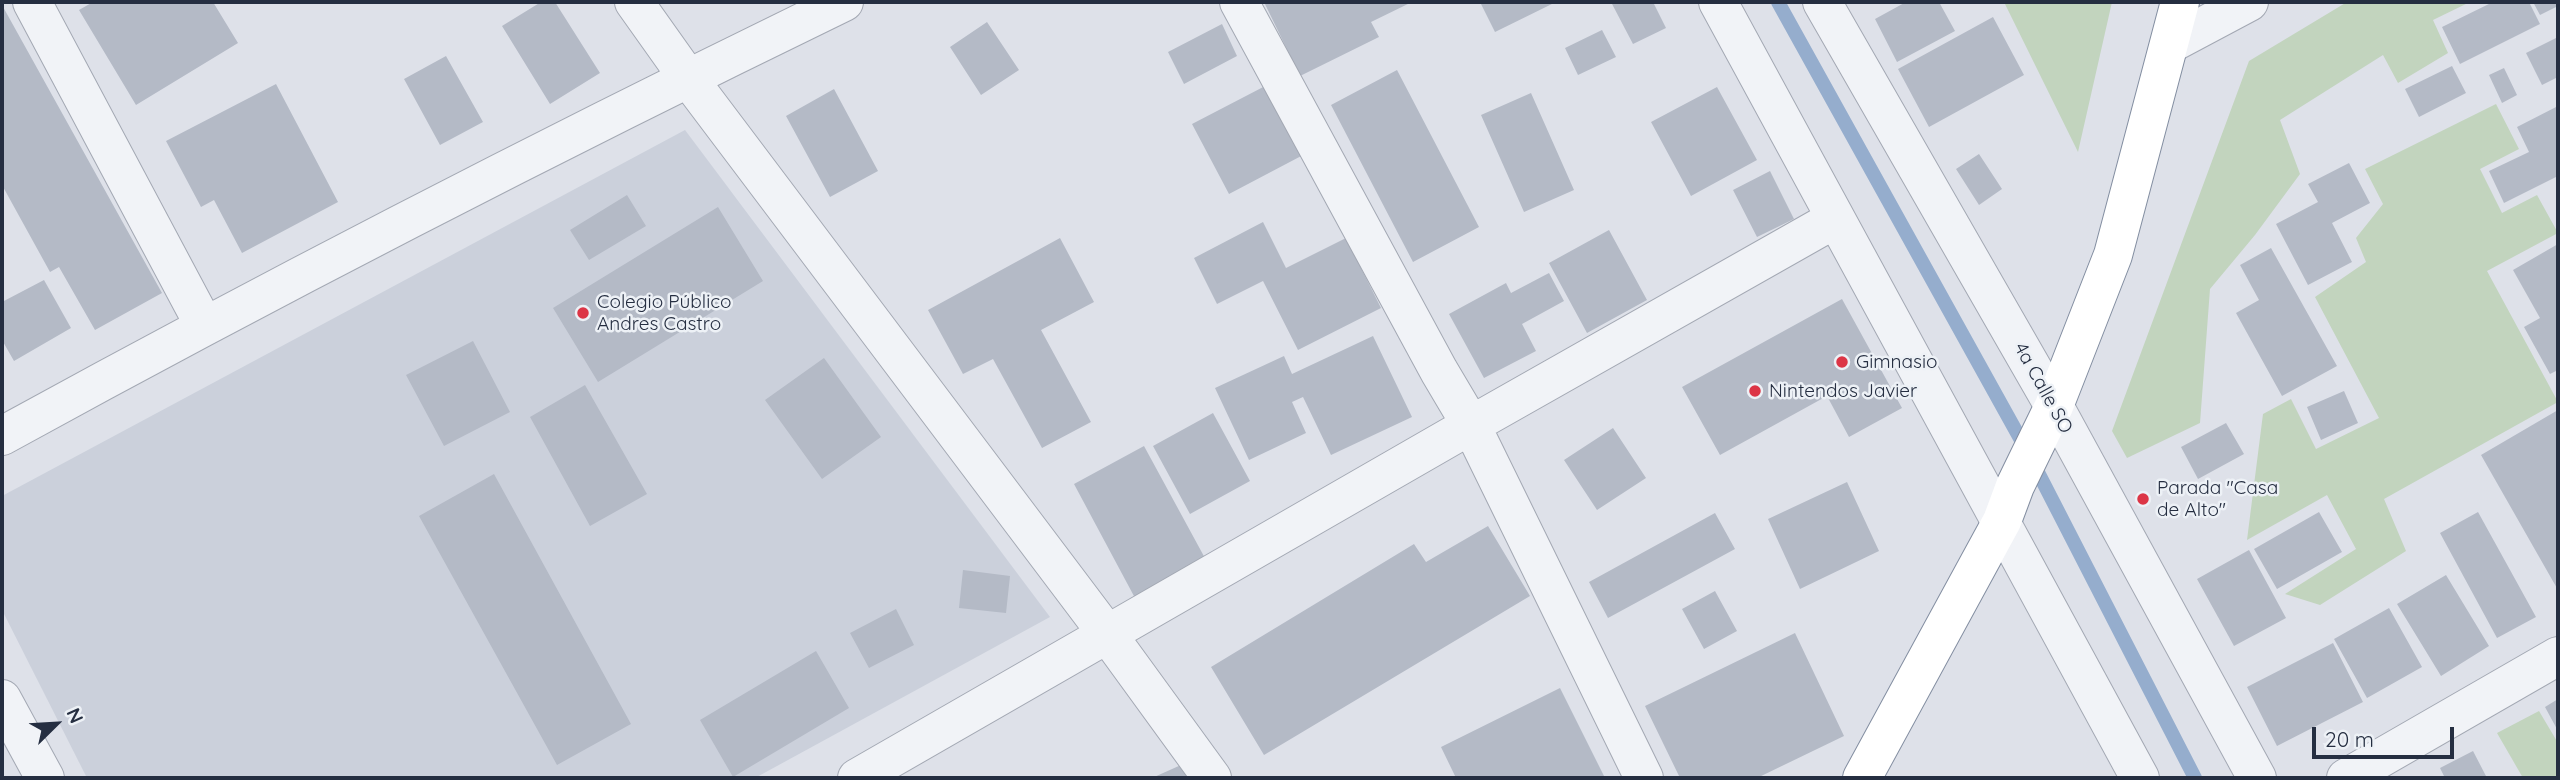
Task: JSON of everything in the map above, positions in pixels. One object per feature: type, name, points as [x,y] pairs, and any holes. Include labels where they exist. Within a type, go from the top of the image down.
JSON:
[{"type":"highway","points":[[1862,778],[2002,521],[2015,486],[2047,422],[2113,255],[2180,2]]},
{"type":"street","points":[[32,2],[204,325]]},
{"type":"street","points":[[634,2],[1212,778]]},
{"type":"street","points":[[2,436],[204,325],[688,78],[844,2]]},
{"type":"street","points":[[1239,2],[1471,425],[1644,778]]},
{"type":"street","points":[[1718,2],[2140,778]]},
{"type":"street","name":"4a Calle SO","points":[[1822,2],[2047,422],[2257,778]]},
{"type":"street","points":[[2170,44],[2249,2]]},
{"type":"street","points":[[857,778],[1835,219]]},
{"type":"street","points":[[2346,778],[2558,656]]},
{"type":"street","points":[[2,699],[45,778]]},
{"type":"shaded area","name":"Colegio Público Andres Castro","points":[[685,130],[1050,617],[755,778],[87,778],[2,610],[2,496]]},
{"type":"green space","points":[[2004,2],[2112,2],[2078,152]]},
{"type":"green space","points":[[2347,2],[2470,2],[2433,20],[2448,53],[2398,83],[2383,55],[2280,120],[2300,174],[2255,235],[2210,289],[2200,423],[2127,458],[2112,431],[2249,61]]},
{"type":"green space","points":[[2496,104],[2519,149],[2480,169],[2502,213],[2537,195],[2558,233],[2487,271],[2558,402],[2384,499],[2406,551],[2320,605],[2285,594],[2356,549],[2327,495],[2247,540],[2263,414],[2291,399],[2316,449],[2379,418],[2315,297],[2366,262],[2356,238],[2383,204],[2365,169]]},
{"type":"green space","points":[[2539,711],[2558,743],[2558,778],[2523,778],[2497,733]]},
{"type":"building","points":[[93,2],[213,2],[238,43],[136,105],[79,10]]},
{"type":"building","points":[[541,2],[555,2],[600,73],[550,104],[502,26]]},
{"type":"building","points":[[1264,2],[1412,2],[1371,22],[1379,37],[1300,76]]},
{"type":"building","points":[[1556,2],[1495,32],[1481,4]]},
{"type":"building","points":[[1611,2],[1653,2],[1666,28],[1633,44]]},
{"type":"building","points":[[1906,2],[1939,2],[1955,31],[1897,62],[1875,19]]},
{"type":"building","points":[[2493,2],[2529,2],[2540,24],[2460,64],[2442,27]]},
{"type":"building","points":[[2533,2],[2558,2],[2558,6],[2540,15]]},
{"type":"building","points":[[2,5],[162,293],[95,330],[59,267],[50,272],[2,185]]},
{"type":"building","points":[[1993,17],[2024,75],[1929,127],[1898,69]]},
{"type":"building","points":[[987,22],[1019,70],[981,95],[950,47]]},
{"type":"building","points":[[1222,24],[1237,56],[1184,84],[1168,52]]},
{"type":"building","points":[[1602,30],[1616,57],[1578,75],[1565,48]]},
{"type":"building","points":[[2558,37],[2558,77],[2542,85],[2526,53]]},
{"type":"building","points":[[446,56],[483,122],[440,145],[404,79]]},
{"type":"building","points":[[2452,66],[2466,93],[2419,117],[2405,89]]},
{"type":"building","points":[[2504,68],[2517,95],[2502,103],[2489,75]]},
{"type":"building","points":[[1397,70],[1479,227],[1413,262],[1331,105]]},
{"type":"building","points":[[276,84],[338,202],[242,253],[214,200],[201,207],[166,141]]},
{"type":"building","points":[[1269,84],[1305,154],[1229,194],[1192,124]]},
{"type":"building","points":[[1717,87],[1757,160],[1691,196],[1651,122]]},
{"type":"building","points":[[834,89],[878,171],[830,197],[786,116]]},
{"type":"building","points":[[1531,93],[1574,190],[1524,212],[1481,115]]},
{"type":"building","points":[[2558,106],[2558,176],[2504,203],[2489,171],[2529,152],[2517,127]]},
{"type":"building","points":[[1979,154],[2002,189],[1979,205],[1956,169]]},
{"type":"building","points":[[2349,163],[2370,203],[2332,223],[2352,262],[2308,285],[2276,224],[2318,202],[2308,184]]},
{"type":"building","points":[[1770,171],[1794,219],[1757,237],[1733,190]]},
{"type":"building","points":[[627,195],[646,226],[589,260],[570,230]]},
{"type":"building","points":[[718,207],[763,281],[598,382],[553,308]]},
{"type":"building","points":[[1263,222],[1286,268],[1346,238],[1381,308],[1298,350],[1263,281],[1217,304],[1194,258]]},
{"type":"building","points":[[1609,230],[1647,300],[1587,333],[1549,263]]},
{"type":"building","points":[[1060,238],[1094,302],[1041,330],[1091,422],[1042,448],[993,359],[963,374],[928,310]]},
{"type":"building","points":[[2558,244],[2558,370],[2550,374],[2524,327],[2540,318],[2513,270]]},
{"type":"building","points":[[2271,248],[2337,366],[2282,396],[2236,313],[2259,300],[2240,265]]},
{"type":"building","points":[[1549,273],[1564,301],[1522,324],[1536,351],[1484,378],[1449,314],[1506,283],[1511,293]]},
{"type":"building","points":[[44,280],[71,328],[14,361],[2,340],[2,302]]},
{"type":"building","points":[[1842,299],[1902,408],[1849,437],[1827,396],[1720,455],[1682,387]]},
{"type":"building","points":[[1373,336],[1412,417],[1331,455],[1303,397],[1292,402],[1306,433],[1249,460],[1215,388],[1284,356],[1292,374]]},
{"type":"building","points":[[473,341],[510,412],[444,446],[406,375]]},
{"type":"building","points":[[824,358],[881,437],[822,479],[765,400]]},
{"type":"building","points":[[585,385],[647,494],[590,526],[530,417]]},
{"type":"building","points":[[2344,391],[2358,423],[2321,440],[2307,407]]},
{"type":"building","points":[[2558,410],[2558,590],[2481,455]]},
{"type":"building","points":[[1213,413],[1250,481],[1190,514],[1153,446]]},
{"type":"building","points":[[2226,423],[2244,454],[2198,479],[2181,447]]},
{"type":"building","points":[[1613,428],[1646,478],[1597,510],[1564,460]]},
{"type":"building","points":[[1144,446],[1206,560],[1135,598],[1074,484]]},
{"type":"building","points":[[494,474],[631,724],[557,765],[419,516]]},
{"type":"building","points":[[1847,482],[1879,551],[1800,589],[1768,519]]},
{"type":"building","points":[[2319,512],[2342,552],[2277,589],[2254,549]]},
{"type":"building","points":[[2478,512],[2536,617],[2497,638],[2440,533]]},
{"type":"building","points":[[1715,513],[1735,549],[1608,618],[1589,582]]},
{"type":"building","points":[[1488,526],[1530,596],[1264,755],[1211,667],[1414,544],[1426,562]]},
{"type":"building","points":[[2249,550],[2286,618],[2234,646],[2197,579]]},
{"type":"building","points":[[963,570],[1010,576],[1006,613],[959,608]]},
{"type":"building","points":[[2446,575],[2489,646],[2441,676],[2397,604]]},
{"type":"building","points":[[1715,591],[1737,631],[1704,649],[1682,609]]},
{"type":"building","points":[[2389,608],[2422,667],[2367,698],[2334,639]]},
{"type":"building","points":[[896,609],[914,645],[869,668],[850,633]]},
{"type":"building","points":[[1795,633],[1844,736],[1757,778],[1680,778],[1645,706]]},
{"type":"building","points":[[2333,643],[2363,702],[2277,746],[2247,687]]},
{"type":"building","points":[[816,651],[849,708],[733,777],[700,720]]},
{"type":"building","points":[[1560,688],[1605,778],[1456,778],[1441,747]]},
{"type":"building","points":[[2558,699],[2558,731],[2545,707]]},
{"type":"building","points":[[2473,751],[2487,778],[2445,778],[2440,768]]},
{"type":"building","points":[[1181,765],[1187,778],[1152,778]]},
{"type":"waterway","points":[[1778,2],[2026,449],[2195,778]]},
{"type":"place","name":"Colegio Público Andres Castro","points":[[583,313]]},
{"type":"place","name":"Gimnasio","points":[[1842,362]]},
{"type":"place","name":"Nintendos Javier","points":[[1755,391]]},
{"type":"place","name":"Parada \"Casa de Alto\"","points":[[2143,499]]}]
